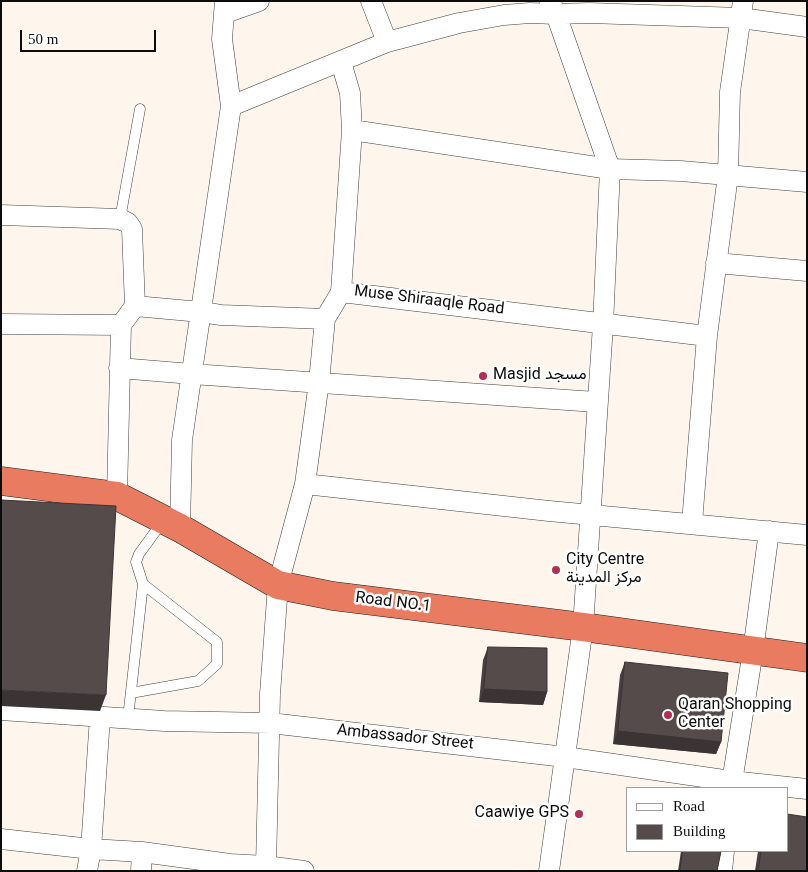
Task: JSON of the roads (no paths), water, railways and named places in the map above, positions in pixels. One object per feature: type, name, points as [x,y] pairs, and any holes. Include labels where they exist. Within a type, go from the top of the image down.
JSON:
[{"type":"highway","name":"Road NO.1","points":[[1,482],[117,496],[172,524],[278,585],[333,596],[583,627],[807,658]]},
{"type":"street","points":[[172,524],[182,440],[231,106],[222,39],[225,7],[259,1]]},
{"type":"street","points":[[370,1],[387,42]]},
{"type":"street","points":[[231,106],[387,42],[459,23],[553,8],[589,13],[742,9],[807,27]]},
{"type":"street","points":[[548,871],[583,627],[610,169],[553,8]]},
{"type":"street","points":[[692,523],[708,336],[728,175],[730,92],[742,9]]},
{"type":"street","points":[[341,62],[350,93],[352,130],[341,292]]},
{"type":"street","points":[[352,130],[610,169],[728,175],[807,182]]},
{"type":"street","points":[[1,215],[120,219],[128,223],[132,230],[135,306],[122,325],[119,368],[117,496]]},
{"type":"street","points":[[716,263],[807,271]]},
{"type":"street","name":"Muse Shiraaqle Road","points":[[325,319],[341,292],[469,306],[602,325],[708,336]]},
{"type":"street","points":[[135,306],[221,315],[325,319],[319,382],[305,484],[278,585],[270,694],[266,866]]},
{"type":"street","points":[[1,324],[122,325]]},
{"type":"street","points":[[119,368],[596,402]]},
{"type":"street","points":[[305,484],[591,515],[807,534]]},
{"type":"street","points":[[731,785],[753,651],[769,531]]},
{"type":"street","name":"Ambassador Street","points":[[1,710],[164,721],[270,723],[565,757],[731,785],[769,787]]},
{"type":"street","points":[[87,871],[91,849],[100,717]]},
{"type":"street","name":"Ambassador Street","points":[[788,788],[807,789]]},
{"type":"street","points":[[1,839],[91,849],[141,861],[230,868],[266,866],[304,871]]},
{"type":"street","points":[[722,871],[724,852]]},
{"type":"lane","points":[[120,219],[140,109]]},
{"type":"lane","points":[[128,718],[143,584],[136,562],[140,554],[172,524]]},
{"type":"lane","points":[[131,693],[198,680],[217,664],[217,642],[143,584]]},
{"type":"place","name":"Masjid مسجد","points":[[483,376]]},
{"type":"place","name":"City Centre مركز المدينة","points":[[556,570]]},
{"type":"place","name":"Qaran Shopping Center","points":[[668,715]]},
{"type":"place","name":"Caawiye GPS","points":[[579,814]]}]
